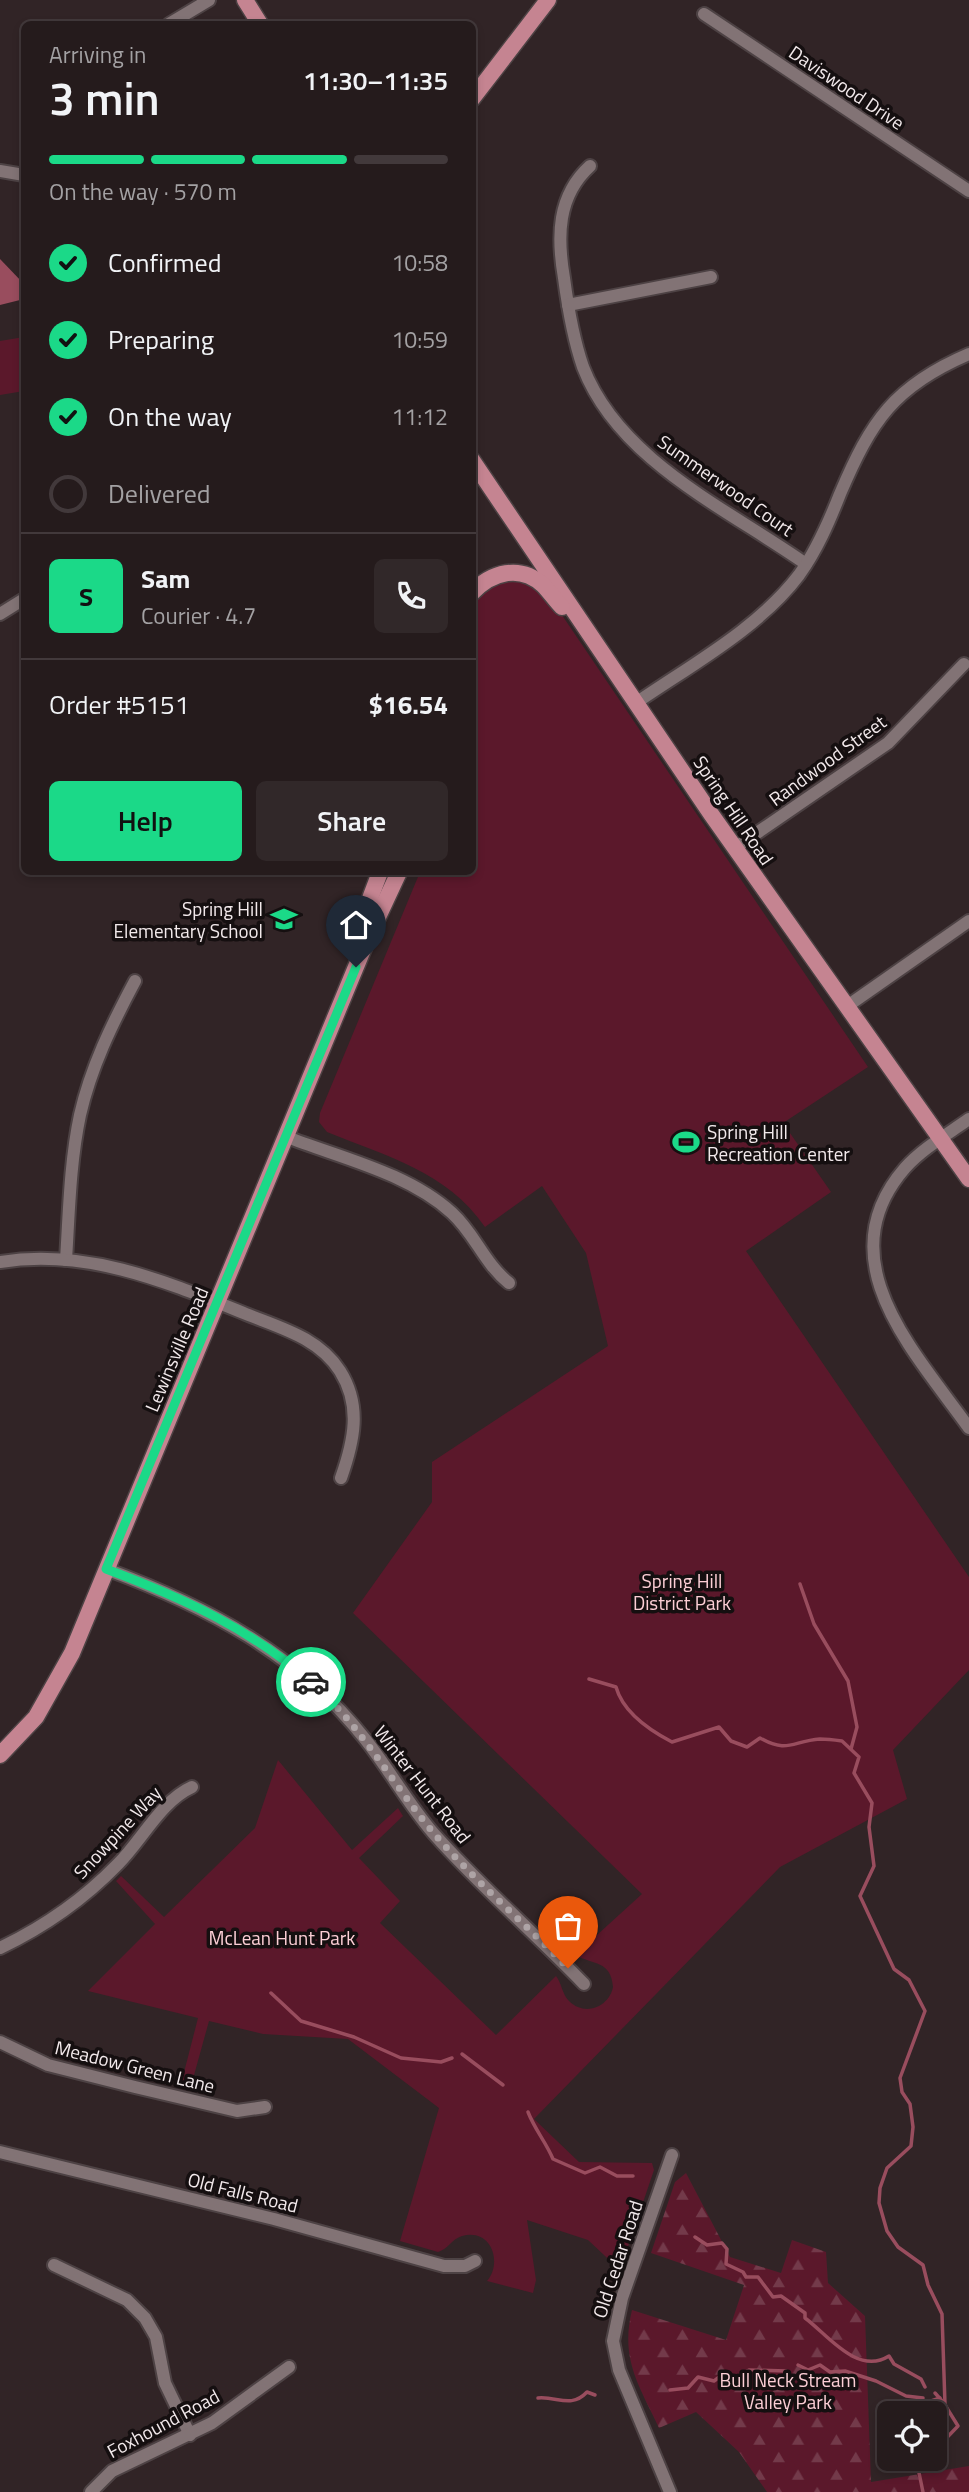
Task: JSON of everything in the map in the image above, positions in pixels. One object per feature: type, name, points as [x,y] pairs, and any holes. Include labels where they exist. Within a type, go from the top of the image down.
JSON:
[{"type":"main road","points":[[245,0],[258,21]]},
{"type":"main road","points":[[476,94],[548,0]]},
{"type":"main road","name":"Spring Hill Road","points":[[476,466],[735,848],[969,1178]]},
{"type":"main road","points":[[476,590],[497,575],[519,572],[542,585],[586,627]]},
{"type":"main road","name":"Lewinsville Road","points":[[365,945],[363,917],[379,875]]},
{"type":"main road","name":"Lewinsville Road","points":[[0,1755],[20,1735],[51,1695],[218,1303],[365,945],[398,875]]},
{"type":"street","points":[[174,21],[209,0]]},
{"type":"street","name":"Daviswood Drive","points":[[704,14],[969,191]]},
{"type":"street","name":"Summerwood Court","points":[[590,166],[569,190],[561,216],[560,249],[568,305],[583,366],[596,394],[634,443],[663,468],[806,564]]},
{"type":"street","points":[[0,171],[21,174]]},
{"type":"street","points":[[568,305],[711,277]]},
{"type":"street","points":[[636,703],[765,611],[806,564],[827,527],[863,444],[887,409],[920,378],[969,354]]},
{"type":"street","points":[[0,614],[21,601]]},
{"type":"street","name":"Randwood Street","points":[[735,848],[888,743],[964,664]]},
{"type":"street","points":[[846,1007],[969,921]]},
{"type":"street","points":[[66,1260],[72,1167],[83,1102],[103,1042],[135,981]]},
{"type":"street","points":[[969,1119],[917,1157],[894,1183],[879,1215],[873,1256],[876,1280],[886,1308],[969,1428]]},
{"type":"street","points":[[286,1138],[429,1196],[453,1214],[487,1262],[509,1283]]},
{"type":"street","points":[[0,1262],[66,1260],[125,1269],[305,1338],[331,1358],[341,1372],[350,1393],[355,1417],[351,1448],[341,1478]]},
{"type":"street","name":"Winter Hunt Road","points":[[106,1569],[212,1614],[296,1668],[343,1713],[365,1739],[431,1830],[454,1856],[584,1984]]},
{"type":"street","name":"Snowpine Way","points":[[0,1948],[44,1924],[96,1886],[140,1840],[173,1799],[192,1787]]},
{"type":"street","name":"Meadow Green Lane","points":[[0,2042],[48,2065],[135,2087],[237,2111],[265,2107]]},
{"type":"street","name":"Old Falls Road","points":[[0,2152],[261,2216],[444,2266],[466,2266],[475,2261]]},
{"type":"street","name":"Old Cedar Road","points":[[670,2492],[619,2370],[613,2341],[620,2305],[672,2155]]},
{"type":"street","points":[[54,2265],[127,2300],[145,2318],[156,2337],[165,2383],[190,2435]]},
{"type":"street","name":"Foxhound Road","points":[[91,2492],[127,2462],[190,2435],[289,2367]]},
{"type":"green space","points":[[21,338],[21,392],[0,395],[0,341]]},
{"type":"green space","name":"Spring Hill District Park","points":[[523,578],[547,593],[868,1067],[783,1123],[831,1192],[746,1251],[969,1577],[969,1670],[893,1750],[907,1799],[780,1867],[534,2119],[579,2162],[652,2163],[654,2170],[620,2270],[588,2240],[527,2220],[536,2280],[533,2293],[487,2281],[492,2273],[494,2256],[487,2242],[480,2237],[462,2236],[438,2252],[400,2241],[439,2108],[348,2039],[263,2034],[209,2021],[191,2086],[181,2084],[198,2018],[88,1991],[155,1924],[116,1881],[121,1876],[164,1917],[255,1828],[278,1760],[352,1850],[398,1808],[403,1816],[359,1858],[400,1901],[380,1923],[496,2035],[556,1976],[567,1998],[575,2006],[596,2008],[607,2000],[613,1987],[609,1972],[600,1965],[575,1955],[642,1894],[353,1613],[432,1502],[432,1462],[608,1346],[586,1253],[542,1186],[485,1227],[470,1208],[434,1179],[394,1158],[327,1132],[319,1122],[320,1113],[419,875],[476,875],[476,601],[489,583]]},
{"type":"green space","name":"Bull Neck Stream Valley Park","points":[[686,2173],[730,2257],[781,2273],[792,2240],[826,2252],[828,2283],[865,2316],[871,2482],[969,2466],[969,2492],[767,2492],[739,2452],[696,2412],[659,2428],[630,2358],[628,2343],[632,2310],[726,2340],[744,2285],[651,2253],[675,2182]]},
{"type":"shaded area","points":[[0,259],[21,281],[21,300],[0,305]]},
{"type":"waterway","points":[[800,1584],[814,1624],[848,1681],[857,1727],[851,1749]]},
{"type":"waterway","points":[[589,1679],[616,1687],[624,1704],[638,1719],[672,1742],[719,1727],[731,1741],[747,1747],[760,1738],[784,1746],[828,1739],[842,1741],[859,1757],[854,1773],[872,1803],[869,1827],[874,1866],[860,1896],[894,1969],[909,1980],[925,2011],[900,2078],[902,2092],[910,2104],[913,2127],[911,2146],[887,2168],[880,2188],[879,2203],[887,2231],[898,2247],[923,2265],[928,2285],[942,2314],[945,2401]]},
{"type":"waterway","points":[[271,1993],[301,2021],[354,2037],[401,2058],[441,2062],[452,2058]]},
{"type":"waterway","points":[[462,2054],[503,2085]]},
{"type":"waterway","points":[[528,2112],[553,2159],[585,2173],[600,2167],[617,2176],[633,2176]]},
{"type":"waterway","points":[[695,2237],[707,2245],[722,2243],[727,2249],[726,2264],[743,2272],[746,2277],[758,2277],[773,2297],[781,2296],[805,2313],[805,2318],[843,2350],[865,2361],[877,2361],[889,2356],[894,2364],[921,2379],[925,2387]]},
{"type":"waterway","points":[[798,2365],[808,2370],[820,2365],[830,2372],[845,2371],[876,2381],[906,2396],[923,2398]]},
{"type":"waterway","points":[[670,2390],[688,2388],[698,2377],[714,2381],[722,2375],[729,2381],[749,2370],[786,2371]]},
{"type":"waterway","points":[[538,2398],[569,2401],[587,2392],[595,2395]]},
{"type":"waterway","points":[[935,2393],[942,2401]]},
{"type":"waterway","points":[[931,2401],[940,2398]]},
{"type":"waterway","points":[[947,2408],[958,2426],[947,2437]]},
{"type":"waterway","points":[[919,2471],[923,2492]]},
{"type":"way so far","points":[[311,1682],[365,1739],[431,1830],[454,1856],[568,1968]]},
{"type":"place","name":"Spring Hill Elementary School","points":[[284,919]]},
{"type":"place","name":"Spring Hill Recreation Center","points":[[686,1142]]},
{"type":"route","points":[[311,1682],[278,1654],[212,1614],[106,1569],[356,967]]},
{"type":"park label","name":"McLean Hunt Park","points":[[282,1937]]}]
